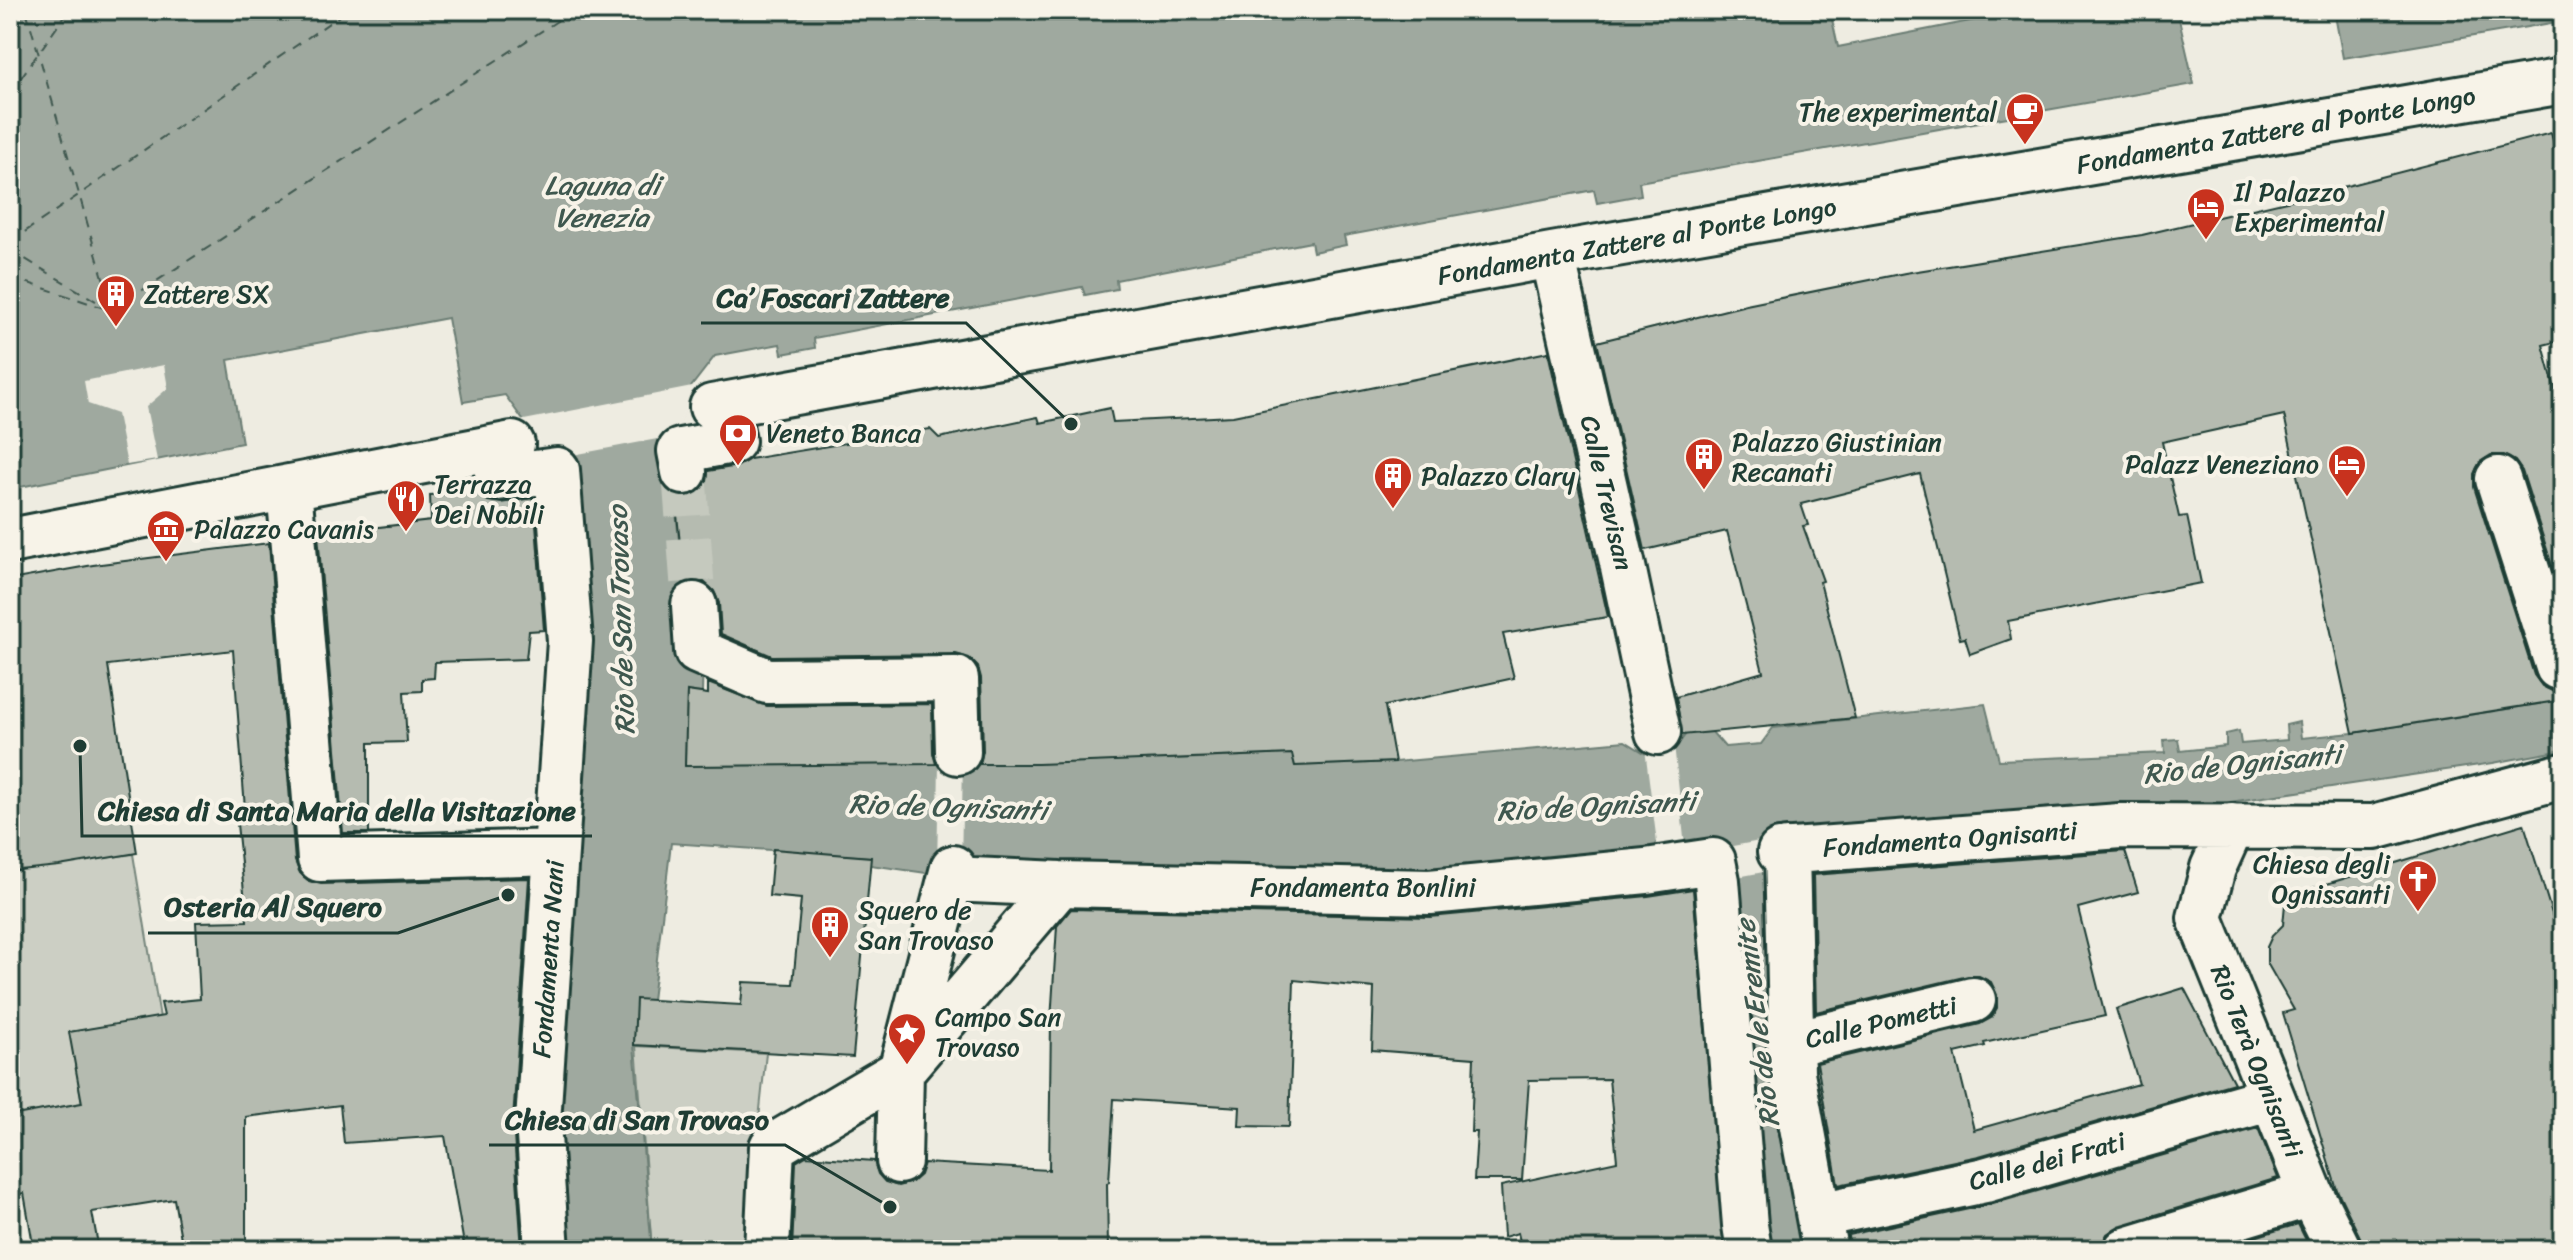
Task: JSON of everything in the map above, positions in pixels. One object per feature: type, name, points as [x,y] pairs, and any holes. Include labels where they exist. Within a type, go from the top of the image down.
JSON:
[{"type":"street","name":"Fondamenta Zattere al Ponte Longo","points":[[684,472],[680,451],[733,441],[719,406],[1552,255],[2563,81]]},
{"type":"street","name":"Calle Trevisan","points":[[1552,255],[1658,732]]},
{"type":"street","name":"Fondamenta Nani","points":[[289,487],[502,446],[498,478],[557,470],[570,641],[538,1122],[547,1250]]},
{"type":"street","points":[[2498,479],[2558,667]]},
{"type":"street","points":[[10,541],[289,487],[320,859],[555,852]]},
{"type":"street","points":[[694,605],[697,651],[767,681],[956,679],[958,752]]},
{"type":"street","name":"Fondamenta Ognisanti","points":[[1790,1044],[1783,851],[2120,826],[2374,827],[2563,776]]},
{"type":"street","name":"Rio Terà Ognisanti","points":[[2232,826],[2213,868],[2200,918],[2311,1194],[2339,1250]]},
{"type":"street","name":"Fondamenta Bonlini","points":[[1060,884],[1430,892],[1646,871],[1713,861],[1749,1250]]},
{"type":"street","points":[[899,1161],[901,1071],[952,873],[1060,884]]},
{"type":"street","points":[[767,1250],[772,1147],[901,1071],[1060,884]]},
{"type":"street","name":"Calle Pometti","points":[[1790,1044],[1973,1000]]},
{"type":"street","points":[[1790,1044],[1792,1073],[1822,1233]]},
{"type":"street","name":"Calle dei Frati","points":[[1822,1233],[1985,1180],[2272,1098]]},
{"type":"street","points":[[2126,1250],[2311,1194]]},
{"type":"shaded area","points":[[133,854],[160,1018],[70,1032],[82,1103],[10,1116],[10,871]]},
{"type":"shaded area","points":[[636,1046],[766,1053],[750,1250],[652,1250]]},
{"type":"water","name":"Laguna di Venezia","points":[[10,10],[1830,10],[1838,47],[2026,10],[2177,10],[2194,84],[1639,182],[1641,195],[1597,203],[1594,190],[1344,236],[1346,245],[1313,252],[1311,242],[1116,280],[1117,289],[1085,295],[1082,287],[814,338],[815,348],[782,354],[780,344],[715,356],[691,387],[668,437],[686,606],[703,659],[702,693],[687,692],[685,766],[1176,759],[1292,754],[1295,766],[1395,762],[1625,741],[1646,754],[1674,750],[1686,734],[1712,732],[1725,747],[1761,744],[1773,728],[1985,704],[1999,760],[2165,753],[2164,740],[2178,739],[2180,751],[2226,746],[2226,734],[2239,731],[2241,744],[2287,740],[2286,725],[2299,722],[2301,738],[2353,733],[2563,700],[2563,750],[2156,813],[1792,835],[1814,1250],[1759,1250],[1700,852],[1684,838],[1657,843],[1648,860],[1296,878],[937,868],[926,873],[870,865],[870,857],[671,843],[652,1000],[637,1000],[634,1045],[652,1250],[564,1250],[551,1128],[562,457],[523,420],[505,395],[463,402],[448,318],[228,360],[242,443],[10,489]]},
{"type":"water","points":[[2334,10],[2563,10],[2563,21],[2343,58]]},
{"type":"pier","points":[[164,365],[168,388],[146,407],[157,460],[127,465],[117,414],[88,404],[84,381]]},
{"type":"pier","points":[[697,386],[673,436],[557,458],[519,421]]},
{"type":"pier","points":[[1674,744],[1684,838],[1700,852],[1695,853],[1683,842],[1660,847],[1648,860],[1657,843],[1645,749]]},
{"type":"pier","points":[[963,759],[961,868],[937,868],[939,764]]},
{"type":"pier","points":[[1792,835],[1779,869],[1722,880],[1706,851]]},
{"type":"building","points":[[2551,133],[2563,177],[2563,340],[2543,345],[2563,418],[2563,600],[2522,471],[2515,461],[2504,455],[2491,455],[2480,462],[2474,474],[2474,487],[2534,675],[2542,686],[2552,691],[2563,691],[2563,700],[2353,733],[2284,415],[2162,442],[2179,517],[2187,516],[2201,583],[2008,621],[2011,639],[1970,654],[1965,638],[1960,639],[1920,474],[1801,504],[1808,525],[1803,526],[1823,581],[1820,582],[1855,718],[1682,735],[1676,697],[1763,672],[1727,531],[1645,550],[1597,342],[1746,305],[1905,273],[2142,235]]},
{"type":"building","points":[[1548,352],[1608,617],[1503,634],[1514,678],[1385,706],[1395,762],[1295,766],[1292,754],[980,764],[983,751],[981,678],[978,667],[969,658],[956,654],[772,656],[721,634],[719,603],[714,591],[704,582],[693,580],[684,583],[675,495],[688,497],[700,491],[707,481],[708,471],[738,466],[750,459],[930,429],[939,438],[1038,417],[1040,423],[1110,408],[1113,422],[1233,416]]},
{"type":"building","points":[[478,492],[488,501],[501,503],[534,498],[544,630],[529,631],[526,659],[435,662],[434,678],[422,679],[422,691],[404,692],[407,742],[369,743],[369,833],[343,833],[318,534],[431,521],[430,495]]},
{"type":"building","points":[[269,543],[295,861],[300,873],[309,881],[321,884],[529,878],[513,1121],[522,1250],[465,1250],[445,1136],[344,1143],[340,1105],[246,1117],[246,1250],[183,1250],[174,1199],[92,1212],[99,1250],[34,1250],[24,1193],[10,1196],[10,1116],[82,1103],[69,1032],[164,1016],[161,1003],[200,999],[196,922],[247,921],[236,814],[245,809],[233,650],[108,665],[137,853],[10,871],[10,798],[19,796],[10,739],[10,580],[93,565]]},
{"type":"building","points":[[708,683],[767,706],[932,704],[936,764],[685,766],[687,691],[708,694]]},
{"type":"building","points":[[2524,824],[2563,949],[2563,1250],[2364,1250],[2337,1190],[2283,1013],[2294,1010],[2267,963],[2267,947],[2272,936],[2283,925],[2285,904],[2300,892]]},
{"type":"building","name":"Squero de San Trovaso","points":[[773,849],[871,857],[853,1057],[634,1045],[636,999],[741,1005],[743,982],[793,984],[801,899],[769,896]]},
{"type":"building","points":[[2125,851],[2138,892],[2078,908],[2105,1016],[1984,1043],[1985,1046],[1955,1053],[1974,1130],[2139,1084],[2116,1009],[2184,988],[2234,1083],[1979,1156],[1838,1185],[1817,1063],[1980,1024],[1991,1018],[1997,1008],[1997,995],[1991,982],[1979,976],[1968,976],[1816,1012],[1813,875]]},
{"type":"building","points":[[1693,889],[1724,1250],[1522,1250],[1518,1233],[1504,1237],[1501,1186],[1617,1161],[1609,1079],[1529,1080],[1522,1180],[1474,1180],[1477,1132],[1471,1132],[1474,1058],[1372,1050],[1374,988],[1294,980],[1289,1127],[1239,1126],[1240,1107],[1114,1099],[1107,1183],[1108,1250],[792,1250],[796,1162],[806,1156],[874,1161],[878,1174],[885,1182],[898,1186],[912,1182],[920,1175],[924,1163],[1049,1170],[1051,1021],[1057,926],[1071,909],[1430,917]]},
{"type":"building","points":[[2258,1128],[2278,1178],[2119,1226],[2107,1234],[2102,1250],[1849,1250],[1848,1235],[1992,1204]]},
{"type":"building","points":[[2298,1224],[2311,1250],[2212,1250]]},
{"type":"ferry route","points":[[26,10],[112,309]]},
{"type":"ferry route","points":[[10,93],[69,10]]},
{"type":"ferry route","points":[[10,242],[348,10]]},
{"type":"ferry route","points":[[112,310],[574,10]]},
{"type":"ferry route","points":[[10,250],[111,310]]},
{"type":"ferry route","points":[[10,277],[107,309]]},
{"type":"tunnel","points":[[684,472],[694,605]]},
{"type":"place","name":"The experimental","points":[[2025,146]]},
{"type":"place","name":"Il Palazzo Experimental","points":[[2206,241]]},
{"type":"place","name":"Zattere SX","points":[[116,328]]},
{"type":"place","name":"Ca’ Foscari Zattere","points":[[1071,424]]},
{"type":"place","name":"Veneto Banca","points":[[738,467]]},
{"type":"place","name":"Palazzo Giustinian Recanati","points":[[1704,491]]},
{"type":"place","name":"Palazz Veneziano","points":[[2347,498]]},
{"type":"place","name":"Palazzo Clary","points":[[1393,510]]},
{"type":"place","name":"Terrazza Dei Nobili","points":[[406,533]]},
{"type":"place","name":"Palazzo Cavanis","points":[[166,563]]},
{"type":"place","name":"Chiesa di Santa Maria della Visitazione","points":[[80,746]]},
{"type":"place","name":"Osteria Al Squero","points":[[508,895]]},
{"type":"place","name":"Chiesa degli Ognissanti","points":[[2418,913]]},
{"type":"place","name":"Squero de San Trovaso","points":[[830,959]]},
{"type":"place","name":"Campo San Trovaso","points":[[907,1066]]},
{"type":"place","name":"Chiesa di San Trovaso","points":[[890,1207]]},
{"type":"water label","name":"Rio de San Trovaso","points":[[621,620]]},
{"type":"water label","name":"Rio de Ognisanti","points":[[2242,764]]},
{"type":"water label","name":"Rio de Ognisanti","points":[[1596,806]]},
{"type":"water label","name":"Rio de Ognisanti","points":[[948,807]]},
{"type":"water label","name":"Rio de le Eremite","points":[[1757,1023]]}]
